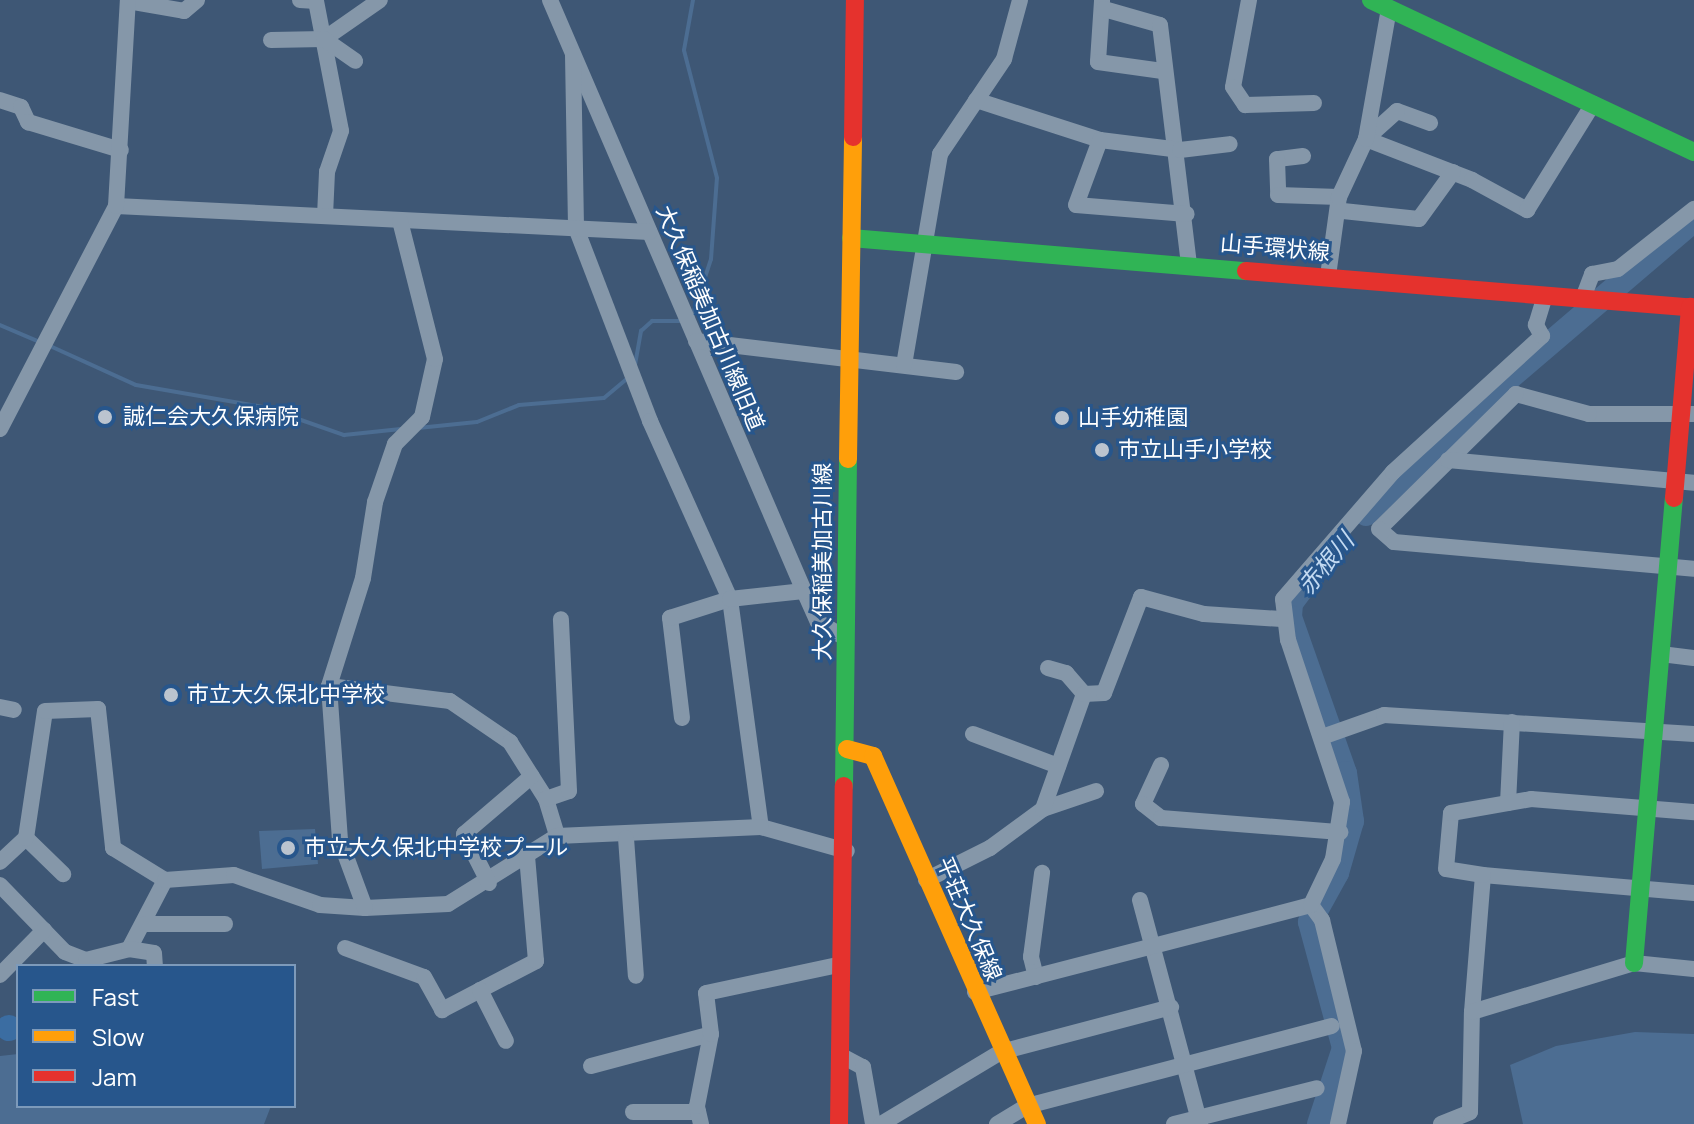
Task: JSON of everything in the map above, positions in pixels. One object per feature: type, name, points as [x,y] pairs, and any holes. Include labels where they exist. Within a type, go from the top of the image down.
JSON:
[{"type":"street","points":[[0,429],[99,250],[116,206],[128,1],[184,11],[197,0]]},
{"type":"street","points":[[300,0],[316,1],[341,131],[327,172],[325,216]]},
{"type":"street","name":"大久保稲美加古川線旧道","points":[[550,0],[818,622],[846,638]]},
{"type":"street","name":"大久保稲美加古川線","points":[[839,1124],[847,851],[846,638],[855,0]]},
{"type":"street","points":[[904,365],[940,154],[1004,59],[1020,0]]},
{"type":"street","points":[[1249,0],[1233,87],[1245,105],[1314,103]]},
{"type":"street","points":[[1328,276],[1341,204],[1366,139],[1380,4],[1694,152]]},
{"type":"street","points":[[271,40],[324,39],[380,5]]},
{"type":"street","points":[[1162,71],[1098,62],[1103,5],[1160,25],[1170,146],[1187,214],[1189,264]]},
{"type":"street","points":[[324,39],[355,61]]},
{"type":"street","points":[[573,55],[576,228],[650,421],[730,599],[761,827]]},
{"type":"street","points":[[0,100],[21,107],[28,122],[121,150]]},
{"type":"street","points":[[976,100],[1100,140],[1170,146],[1230,144]]},
{"type":"street","points":[[1366,139],[1453,172],[1527,210],[1593,104]]},
{"type":"street","points":[[1366,139],[1397,111],[1430,123]]},
{"type":"street","points":[[1100,140],[1076,205],[1187,214]]},
{"type":"street","points":[[1303,156],[1277,159],[1278,195],[1419,219],[1453,172]]},
{"type":"street","points":[[116,206],[649,232]]},
{"type":"street","points":[[1583,298],[1592,274],[1618,269],[1694,209]]},
{"type":"street","points":[[365,908],[340,840],[329,686],[363,578],[375,502],[395,444],[422,417],[435,359],[400,221]]},
{"type":"street","name":"山手環状線","points":[[851,238],[1692,307]]},
{"type":"street","points":[[1311,905],[1340,832],[1342,802],[1282,619],[1288,589],[1393,472],[1542,336],[1537,307],[1545,295]]},
{"type":"street","points":[[1634,963],[1669,567],[1685,482],[1692,307]]},
{"type":"street","points":[[696,341],[956,372]]},
{"type":"street","points":[[1688,413],[1589,414],[1516,394],[1379,529],[1394,542],[1694,569]]},
{"type":"street","points":[[1448,460],[1685,482]]},
{"type":"street","points":[[682,718],[670,618],[730,599],[804,591]]},
{"type":"street","points":[[1084,694],[1104,693],[1141,597],[1204,614],[1282,619]]},
{"type":"street","points":[[546,799],[569,791],[561,619]]},
{"type":"street","points":[[1661,654],[1694,658]]},
{"type":"street","points":[[1048,668],[1066,673],[1084,694]]},
{"type":"street","points":[[329,686],[450,701],[510,742],[546,799],[557,836]]},
{"type":"street","points":[[1043,809],[1084,694]]},
{"type":"street","points":[[0,862],[26,838],[45,711],[98,709],[113,848],[165,880],[234,875],[320,905],[365,908],[448,904],[489,883],[557,836],[626,838],[715,825],[761,827],[847,851]]},
{"type":"street","points":[[1322,737],[1384,715],[1694,734]]},
{"type":"street","points":[[1508,803],[1512,722]]},
{"type":"street","points":[[973,734],[1058,766]]},
{"type":"street","name":"平荘大久保線","points":[[847,749],[873,756],[1001,1052],[1037,1124]]},
{"type":"street","points":[[1161,765],[1143,804],[1161,818],[1340,832]]},
{"type":"street","points":[[489,883],[464,834],[532,776]]},
{"type":"street","points":[[926,880],[990,848],[1043,809],[1096,791]]},
{"type":"street","points":[[1694,812],[1508,803],[1451,813],[1446,869],[1483,875],[1694,893]]},
{"type":"street","points":[[26,838],[63,874]]},
{"type":"street","points":[[626,838],[636,976]]},
{"type":"street","points":[[345,948],[424,977],[442,1010],[536,961],[527,855]]},
{"type":"street","points":[[1036,977],[1031,957],[1042,873]]},
{"type":"street","points":[[1441,1124],[1470,1112],[1472,1012],[1483,875]]},
{"type":"street","points":[[129,949],[146,924],[165,880]]},
{"type":"street","points":[[0,885],[65,952],[86,960],[129,949],[154,953],[155,964]]},
{"type":"street","points":[[1140,900],[1155,946],[1199,1120]]},
{"type":"street","points":[[975,992],[1311,905]]},
{"type":"street","points":[[1311,905],[1322,920],[1354,1051],[1338,1124]]},
{"type":"street","points":[[146,924],[225,924]]},
{"type":"street","points":[[0,975],[44,930]]},
{"type":"street","points":[[1472,1012],[1634,963],[1694,969]]},
{"type":"street","points":[[633,1112],[700,1118],[711,1034],[706,993],[842,964]]},
{"type":"street","points":[[480,990],[506,1041]]},
{"type":"street","points":[[881,1124],[1001,1052],[1171,1007]]},
{"type":"street","points":[[997,1124],[1027,1106],[1332,1026]]},
{"type":"street","points":[[591,1066],[711,1034]]},
{"type":"street","points":[[840,1055],[863,1067],[873,1124]]},
{"type":"street","points":[[1174,1124],[1317,1088]]},
{"type":"shaded area","name":"市立大久保北中学校プール","points":[[315,829],[318,864],[262,869],[259,831]]},
{"type":"shaded area","points":[[4,1016],[14,1016],[16,1038],[4,1040],[-1,1036],[-1,1020]]},
{"type":"shaded area","points":[[1635,1032],[1694,1034],[1694,1124],[1523,1124],[1510,1065],[1556,1046]]},
{"type":"shaded area","points":[[16,1054],[16,1108],[270,1108],[264,1124],[0,1124],[0,1056]]},
{"type":"waterway","points":[[691,320],[711,259],[717,178],[684,50],[693,0]]},
{"type":"waterway","name":"赤根川","points":[[1366,514],[1480,403],[1694,220]]},
{"type":"waterway","points":[[635,365],[641,331],[652,321],[682,321]]},
{"type":"waterway","points":[[0,325],[42,343]]},
{"type":"waterway","points":[[50,346],[136,385],[264,407],[344,435],[401,429]]},
{"type":"waterway","points":[[418,428],[477,422],[519,405],[604,398],[627,379]]},
{"type":"waterway","name":"赤根川","points":[[1313,574],[1291,603],[1290,617],[1345,773],[1352,821],[1337,873],[1310,922],[1344,1048],[1319,1124]]},
{"type":"traffic: fast","points":[[1371,0],[1694,152]]},
{"type":"traffic: fast","points":[[851,238],[1246,271]]},
{"type":"traffic: fast","points":[[844,786],[848,459]]},
{"type":"traffic: fast","points":[[1634,963],[1674,498]]},
{"type":"traffic: slow","points":[[848,459],[853,137]]},
{"type":"traffic: slow","points":[[847,749],[873,756],[1037,1124]]},
{"type":"traffic: jam","points":[[853,137],[855,0]]},
{"type":"traffic: jam","points":[[1246,271],[1694,308]]},
{"type":"traffic: jam","points":[[1674,498],[1690,307]]},
{"type":"traffic: jam","points":[[839,1124],[844,786]]},
{"type":"place","name":"誠仁会大久保病院","points":[[105,417]]},
{"type":"place","name":"山手幼稚園","points":[[1062,418]]},
{"type":"place","name":"市立山手小学校","points":[[1102,450]]},
{"type":"place","name":"市立大久保北中学校","points":[[171,695]]},
{"type":"place","name":"市立大久保北中学校プール","points":[[288,848]]}]
